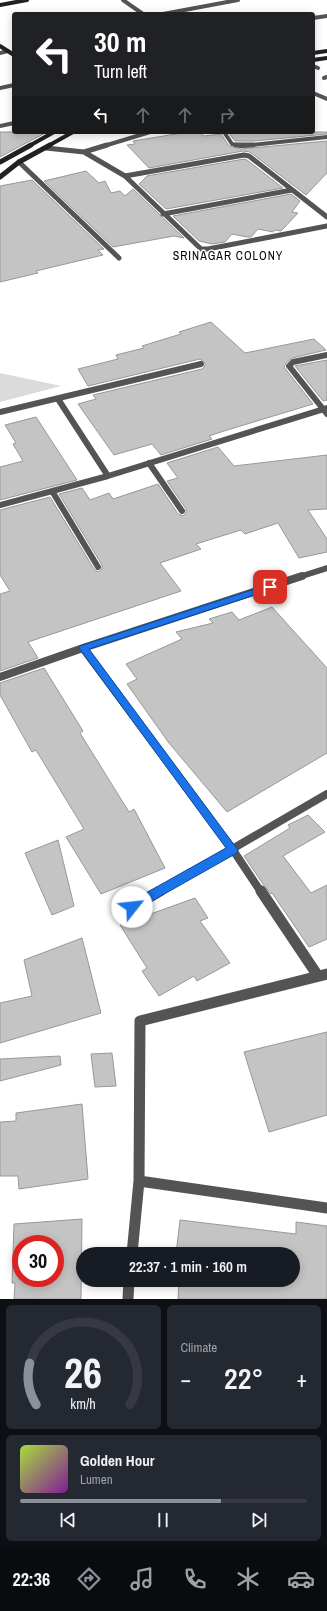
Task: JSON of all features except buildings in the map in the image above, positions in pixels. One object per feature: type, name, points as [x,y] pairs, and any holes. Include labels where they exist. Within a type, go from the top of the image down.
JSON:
[{"type":"main road","points":[[0,5],[27,0]]},
{"type":"main road","points":[[0,46],[12,54]]},
{"type":"main road","points":[[315,52],[327,51]]},
{"type":"main road","points":[[315,60],[327,58]]},
{"type":"main road","points":[[0,162],[50,134]]},
{"type":"main road","points":[[0,177],[19,162],[70,134]]},
{"type":"street","points":[[123,0],[140,12]]},
{"type":"street","points":[[174,12],[238,0]]},
{"type":"street","points":[[315,18],[327,16]]},
{"type":"street","points":[[0,53],[8,51]]},
{"type":"street","points":[[0,88],[12,85]]},
{"type":"street","points":[[315,94],[327,99]]},
{"type":"street","points":[[0,126],[12,123]]},
{"type":"street","points":[[84,152],[143,134]]},
{"type":"street","points":[[225,134],[232,144],[242,146],[327,136]]},
{"type":"street","points":[[46,148],[84,152],[100,160],[124,176],[201,249],[208,249],[327,226]]},
{"type":"street","points":[[124,176],[244,155],[249,156],[327,217]]},
{"type":"street","points":[[19,162],[119,258]]},
{"type":"street","points":[[163,214],[292,190]]},
{"type":"street","points":[[0,506],[149,464],[326,410],[289,366],[292,362],[327,355]]},
{"type":"street","points":[[0,412],[201,364]]},
{"type":"street","points":[[58,399],[108,476]]},
{"type":"street","points":[[149,464],[182,511]]},
{"type":"street","points":[[52,491],[98,567]]},
{"type":"street","points":[[0,677],[83,648],[327,568]]},
{"type":"street","points":[[83,648],[233,850],[322,975],[140,1021],[139,1181],[133,1247]]},
{"type":"street","points":[[132,907],[233,850],[327,794]]},
{"type":"street","points":[[139,1181],[327,1208]]},
{"type":"street","points":[[128,1299],[129,1287]]},
{"type":"shaded area","points":[[0,373],[61,386],[0,402]]},
{"type":"district","name":"SRINAGAR COLONY","points":[[228,256]]},
{"type":"route","points":[[132,907],[233,850],[83,648],[270,587]]}]
